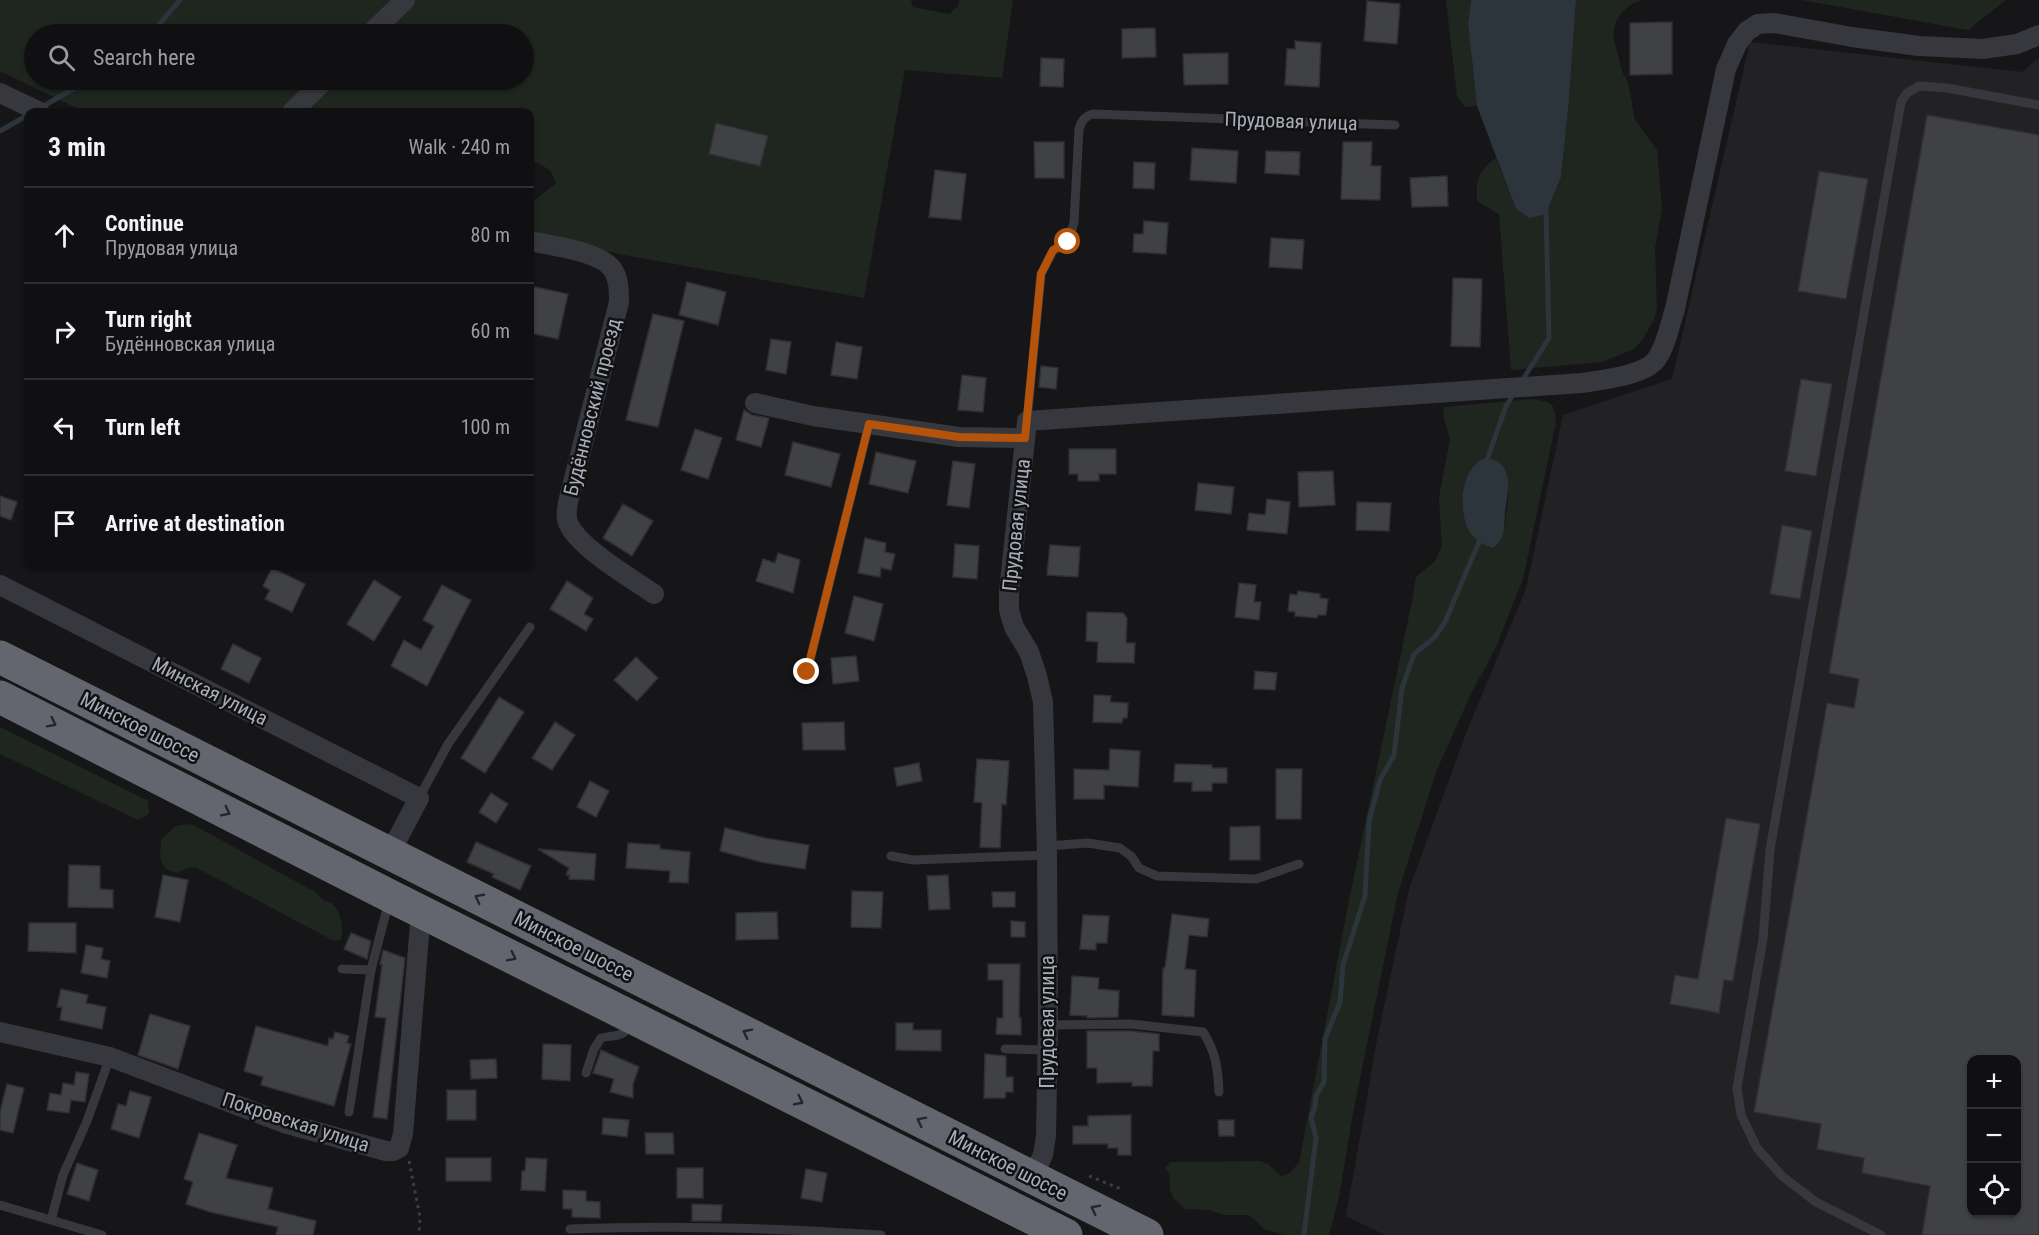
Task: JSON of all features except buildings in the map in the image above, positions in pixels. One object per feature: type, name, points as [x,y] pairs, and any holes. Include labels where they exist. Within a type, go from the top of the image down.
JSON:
[{"type":"highway","name":"Минское шоссе","points":[[0,657],[1147,1235]]},
{"type":"highway","name":"Минское шоссе","points":[[0,697],[1059,1233]]},
{"type":"street","points":[[380,24],[405,0]]},
{"type":"street","points":[[755,404],[813,416],[959,437],[1026,429],[1582,383],[1627,376],[1654,362],[1665,343],[1675,309],[1726,69],[1737,44],[1748,31],[1758,24],[1775,23],[1919,46],[1983,49],[2017,44],[2039,35]]},
{"type":"street","points":[[296,108],[315,90]]},
{"type":"street","points":[[0,93],[32,108]]},
{"type":"street","name":"Будённовский проезд","points":[[534,242],[603,260],[614,270],[619,285],[619,302],[568,502],[567,515],[569,525],[586,546],[654,594]]},
{"type":"street","name":"Прудовая улица","points":[[1026,429],[1009,610],[1014,627],[1029,652],[1043,702],[1047,850],[1046,1136],[1043,1155],[1032,1177]]},
{"type":"street","name":"Минская улица","points":[[0,585],[419,798]]},
{"type":"street","points":[[390,853],[419,798]]},
{"type":"street","name":"Покровская улица","points":[[0,1032],[110,1057],[284,1123],[393,1151],[399,1148],[403,1134],[421,911]]},
{"type":"lane","points":[[1881,1235],[1816,1202],[1782,1176],[1757,1148],[1741,1115],[1737,1088],[1763,939],[1772,838],[1901,102],[1907,93],[1919,86],[1947,88],[2039,105]]},
{"type":"lane","name":"Прудовая улица","points":[[1026,429],[1041,274],[1053,250],[1068,242],[1074,223],[1078,129],[1087,116],[1094,114],[1395,125]]},
{"type":"lane","points":[[807,672],[869,424]]},
{"type":"lane","points":[[419,798],[448,744],[530,627]]},
{"type":"lane","points":[[891,856],[913,860],[1047,850],[1088,843],[1120,848],[1132,857],[1139,868],[1157,876],[1256,879],[1299,864]]},
{"type":"lane","points":[[349,1112],[371,970],[390,896]]},
{"type":"lane","points":[[342,969],[371,970]]},
{"type":"lane","points":[[586,1073],[594,1049],[601,1038],[620,1036],[627,1031],[633,1017]]},
{"type":"lane","points":[[1048,1025],[1131,1024],[1203,1032],[1212,1047],[1218,1067],[1219,1092]]},
{"type":"lane","points":[[1005,1049],[1047,1050]]},
{"type":"lane","points":[[51,1220],[63,1175],[87,1120],[110,1057]]},
{"type":"lane","points":[[0,1205],[102,1235]]},
{"type":"lane","points":[[570,1229],[632,1227],[788,1229],[881,1235]]},
{"type":"path","points":[[399,1148],[408,1161],[414,1184],[420,1217],[419,1235]]},
{"type":"shaded area","points":[[0,0],[911,0],[913,7],[949,14],[958,6],[960,0],[1013,0],[1002,78],[905,70],[864,298],[618,254],[534,233],[534,201],[556,183],[550,170],[534,161],[534,108],[298,108],[293,105],[280,108],[77,108],[39,90],[534,90],[534,24],[24,24],[24,83],[0,71]]},
{"type":"shaded area","points":[[1446,0],[1471,0],[1468,23],[1477,106],[1465,107],[1457,97]]},
{"type":"shaded area","points":[[1471,0],[1576,0],[1561,177],[1546,214],[1530,218],[1516,209],[1477,106],[1468,23]]},
{"type":"shaded area","points":[[1576,0],[1642,0],[1623,11],[1616,21],[1613,35],[1622,71],[1628,82],[1635,120],[1657,150],[1662,209],[1655,248],[1657,308],[1654,320],[1634,349],[1602,362],[1511,370],[1499,214],[1477,201],[1477,187],[1482,171],[1496,158],[1516,209],[1546,214],[1561,177]]},
{"type":"shaded area","points":[[1802,0],[2006,0],[1968,30]]},
{"type":"shaded area","points":[[1750,42],[2022,72],[2039,58],[2039,1235],[1385,1235],[1346,1216],[1378,1035],[1409,889],[1468,728],[1526,589],[1563,415],[1672,379]]},
{"type":"shaded area","points":[[1532,399],[1553,406],[1556,422],[1523,579],[1496,647],[1470,696],[1436,772],[1398,893],[1354,1108],[1339,1197],[1329,1235],[1284,1235],[1264,1229],[1247,1215],[1224,1215],[1209,1210],[1185,1209],[1173,1198],[1169,1174],[1165,1168],[1170,1162],[1260,1161],[1268,1164],[1281,1176],[1288,1174],[1299,1163],[1348,905],[1416,577],[1435,561],[1442,546],[1439,497],[1450,439],[1443,415],[1444,407]],"holes":[[[1486,458],[1497,461],[1507,476],[1505,529],[1465,523],[1463,499],[1465,483]]]},
{"type":"shaded area","points":[[1486,458],[1502,465],[1508,479],[1504,532],[1493,548],[1473,536],[1468,529],[1463,510],[1467,478],[1471,469]]},
{"type":"shaded area","points":[[0,727],[148,801],[149,814],[138,820],[0,754]]},
{"type":"shaded area","points":[[194,825],[315,892],[324,901],[334,905],[341,920],[340,940],[334,941],[195,867],[177,873],[165,869],[160,857],[161,839],[176,826]]},
{"type":"waterway","points":[[160,24],[180,0]]},
{"type":"waterway","points":[[42,107],[71,90]]},
{"type":"waterway","points":[[0,131],[24,117]]},
{"type":"waterway","points":[[1522,381],[1549,338],[1546,210]]},
{"type":"waterway","points":[[1486,463],[1506,406],[1515,392]]},
{"type":"waterway","points":[[1304,1235],[1316,1138],[1311,1117],[1316,1096],[1324,1082],[1325,1039],[1340,1002],[1343,965],[1365,896],[1369,821],[1380,780],[1394,755],[1402,688],[1414,654],[1435,637],[1445,622],[1480,535]]},
{"type":"route","points":[[807,672],[869,424],[959,437],[1025,438],[1041,274],[1053,250],[1068,242]]}]
